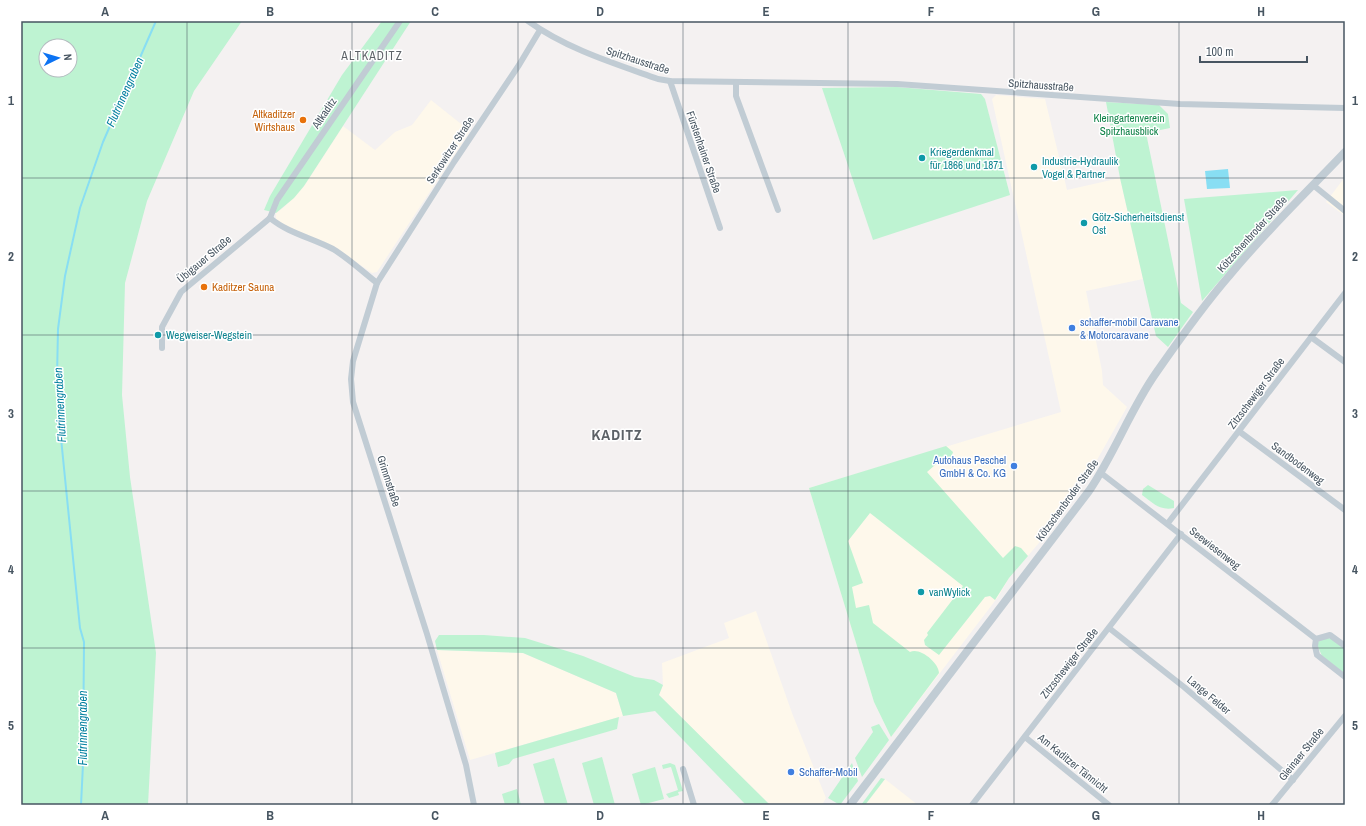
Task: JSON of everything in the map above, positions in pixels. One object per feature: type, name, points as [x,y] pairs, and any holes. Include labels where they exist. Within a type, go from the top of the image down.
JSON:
[{"type":"street","name":"Altkaditz","points":[[270,218],[277,200],[400,21]]},
{"type":"street","points":[[528,21],[537,26]]},
{"type":"street","name":"Spitzhausstraße","points":[[537,26],[584,52],[658,79],[670,81],[897,84],[1180,104],[1345,108]]},
{"type":"street","name":"Serkowitzer Straße","points":[[377,283],[454,162],[519,65],[537,26]]},
{"type":"street","name":"Fürstenhainer Straße","points":[[670,81],[720,228]]},
{"type":"street","points":[[736,82],[736,96],[778,210]]},
{"type":"street","name":"Kötzschenbroder Straße","points":[[850,805],[1079,504],[1101,473],[1141,397],[1156,373],[1229,276],[1287,211],[1345,152]]},
{"type":"street","points":[[1313,185],[1345,211]]},
{"type":"street","points":[[270,218],[280,227],[317,241],[334,250],[377,283]]},
{"type":"street","name":"Übigauer Straße","points":[[162,348],[162,327],[181,292],[270,218]]},
{"type":"street","name":"Grimmstraße","points":[[377,283],[353,361],[351,379],[353,402],[427,634],[466,765],[474,805]]},
{"type":"street","name":"Zitzschewiger Straße","points":[[1168,523],[1240,432],[1345,293]]},
{"type":"street","points":[[1311,337],[1345,362]]},
{"type":"street","name":"Sandbodenweg","points":[[1240,432],[1345,510]]},
{"type":"street","name":"Seewiesenweg","points":[[1101,473],[1168,523],[1316,639]]},
{"type":"street","name":"Zitzschewiger Straße","points":[[972,805],[1181,534]]},
{"type":"street","name":"Lange Felder","points":[[1109,628],[1184,687],[1293,780]]},
{"type":"street","points":[[1345,646],[1330,635],[1316,639],[1315,646],[1317,655],[1345,677]]},
{"type":"street","name":"Gleinaer Straße","points":[[1272,805],[1345,716]]},
{"type":"street","name":"Am Kaditzer Tännicht","points":[[1025,737],[1109,805]]},
{"type":"street","points":[[683,769],[694,805]]},
{"type":"shaded area","points":[[996,95],[1045,99],[1067,190],[1120,178],[1143,279],[1086,291],[1102,371],[1103,385],[1127,407],[1093,467],[1077,484],[1044,537],[1009,578],[998,597],[891,737],[874,702],[809,488],[1061,412],[992,99]]},
{"type":"shaded area","points":[[431,100],[470,131],[377,272],[372,273],[333,246],[279,223],[276,218],[276,213],[284,207],[304,186],[343,126],[375,150],[395,132],[412,125]]},
{"type":"shaded area","points":[[1345,177],[1345,216],[1326,202]]},
{"type":"shaded area","points":[[756,611],[792,713],[826,798],[822,805],[770,805],[659,695],[663,685],[662,663],[729,638],[724,623]]},
{"type":"shaded area","points":[[437,650],[523,653],[616,693],[623,716],[470,760]]},
{"type":"shaded area","points":[[885,779],[918,805],[865,805]]},
{"type":"green space","points":[[21,21],[242,21],[194,91],[147,201],[125,283],[122,395],[130,477],[156,653],[148,805],[21,805]]},
{"type":"green space","points":[[382,21],[411,21],[304,186],[294,198],[276,213],[264,210],[270,196],[342,75]]},
{"type":"green space","points":[[897,87],[981,94],[985,99],[1010,195],[873,240],[822,88]]},
{"type":"green space","name":"Kleingartenverein Spitzhausblick","points":[[1106,102],[1159,105],[1168,114],[1170,128],[1146,133],[1181,303],[1193,312],[1168,347],[1156,336],[1120,178]]},
{"type":"green space","points":[[1298,190],[1202,301],[1184,199]]},
{"type":"green space","points":[[946,446],[953,452],[951,458],[946,460],[942,459],[927,472],[1003,558],[1015,546],[1021,548],[1028,556],[1009,578],[995,600],[990,596],[985,597],[939,655],[925,645],[924,640],[928,635],[927,633],[963,586],[870,513],[848,541],[863,583],[852,587],[856,608],[869,605],[873,623],[910,652],[919,652],[928,657],[936,665],[939,673],[891,737],[874,702],[809,488]]},
{"type":"green space","points":[[1148,485],[1174,501],[1174,508],[1169,509],[1161,507],[1142,495],[1143,489]]},
{"type":"green space","points":[[439,635],[484,635],[525,638],[583,656],[635,677],[654,680],[663,685],[659,695],[770,805],[746,805],[655,711],[623,716],[616,693],[523,653],[437,650],[435,641]]},
{"type":"green space","points":[[1328,638],[1334,639],[1345,647],[1345,674],[1322,656],[1318,647],[1319,640]]},
{"type":"green space","points":[[619,717],[617,729],[513,759],[509,764],[498,767],[495,753]]},
{"type":"green space","points":[[879,724],[889,740],[862,777],[855,758],[873,732],[871,727]]},
{"type":"green space","points":[[602,757],[615,805],[594,805],[582,763]]},
{"type":"green space","points":[[554,758],[568,805],[545,805],[533,764]]},
{"type":"green space","points":[[670,763],[675,765],[683,791],[678,792],[679,795],[669,798],[666,794],[678,790],[671,767],[663,769],[662,765]]},
{"type":"green space","points":[[852,763],[858,781],[840,805],[828,798]]},
{"type":"green space","points":[[655,767],[664,799],[641,805],[632,774]]},
{"type":"green space","points":[[881,778],[885,779],[865,805],[861,805]]},
{"type":"green space","points":[[517,789],[521,805],[505,805],[502,794]]},
{"type":"water","points":[[1228,169],[1230,188],[1207,189],[1205,171]]},
{"type":"waterway","name":"Flutrinnengraben","points":[[81,805],[83,764],[84,642],[80,628],[60,428],[57,377],[58,329],[65,276],[80,208],[103,142],[156,21]]},
{"type":"place","name":"Altkaditzer Wirtshaus","points":[[303,120]]},
{"type":"place","name":"Kriegerdenkmal für 1866 und 1871","points":[[922,158]]},
{"type":"place","name":"Industrie-Hydraulik Vogel & Partner","points":[[1034,167]]},
{"type":"place","name":"Götz-Sicherheitsdienst Ost","points":[[1084,223]]},
{"type":"place","name":"Kaditzer Sauna","points":[[204,287]]},
{"type":"place","name":"schaffer-mobil Caravane & Motorcaravane","points":[[1072,328]]},
{"type":"place","name":"Wegweiser-Wegstein","points":[[158,335]]},
{"type":"place","name":"Autohaus Peschel GmbH & Co. KG","points":[[1014,466]]},
{"type":"place","name":"vanWylick","points":[[921,592]]},
{"type":"place","name":"Schaffer-Mobil","points":[[791,772]]},
{"type":"district","name":"ALTKADITZ","points":[[372,56]]},
{"type":"district","name":"KADITZ","points":[[617,435]]}]
